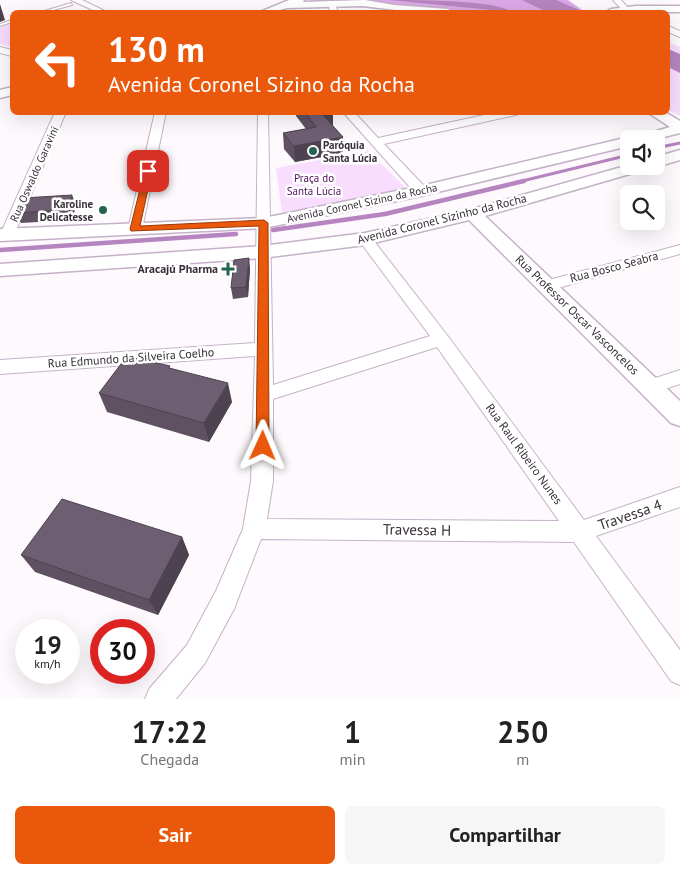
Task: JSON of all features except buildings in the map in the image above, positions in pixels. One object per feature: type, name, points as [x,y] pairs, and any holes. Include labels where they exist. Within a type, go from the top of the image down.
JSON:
[{"type":"street","points":[[346,0],[362,4]]},
{"type":"street","points":[[617,0],[626,10]]},
{"type":"street","points":[[79,2],[103,10]]},
{"type":"street","points":[[271,10],[297,2],[332,5],[362,4],[426,10]]},
{"type":"street","points":[[654,10],[680,9]]},
{"type":"street","name":"Rua Oswaldo Garavini","points":[[4,235],[60,115]]},
{"type":"street","points":[[135,229],[160,115]]},
{"type":"street","points":[[159,699],[196,654],[225,600],[254,528],[262,481],[264,395],[262,349],[263,115]]},
{"type":"street","points":[[351,115],[421,191]]},
{"type":"street","points":[[375,142],[502,115]]},
{"type":"street","points":[[659,115],[680,128]]},
{"type":"street","points":[[665,132],[680,128]]},
{"type":"street","name":"Avenida Coronel Sizino da Rocha","points":[[4,235],[264,223],[421,191],[620,143]]},
{"type":"street","points":[[665,159],[680,155]]},
{"type":"street","name":"Avenida Coronel Sizinho da Rocha","points":[[0,270],[262,252],[365,239],[473,214],[620,172]]},
{"type":"street","name":"Rua Professor Oscar Vasconcelos","points":[[473,214],[680,416]]},
{"type":"street","name":"Rua Raul Ribeiro Nunes","points":[[365,239],[441,339],[680,672]]},
{"type":"street","name":"Rua Bosco Seabra","points":[[547,286],[680,249]]},
{"type":"street","points":[[264,395],[441,339]]},
{"type":"street","name":"Rua Edmundo da Silveira Coelho","points":[[0,367],[262,349]]},
{"type":"street","points":[[650,387],[680,377]]},
{"type":"street","name":"Travessa 4","points":[[579,532],[680,497]]},
{"type":"street","name":"Travessa H","points":[[254,528],[579,532]]},
{"type":"lane","points":[[50,10],[79,2]]},
{"type":"green space","points":[[10,24],[10,46],[0,44],[0,27]]},
{"type":"green space","points":[[670,43],[680,47],[680,116],[670,111]]},
{"type":"green space","name":"Praça do Santa Lúcia","points":[[368,151],[407,189],[317,208],[282,212],[276,168]]},
{"type":"shaded area","points":[[358,0],[568,0],[582,10],[449,10]]},
{"type":"shaded area","points":[[390,0],[473,3],[508,10]]},
{"type":"shaded area","points":[[522,0],[556,0],[579,10],[543,10]]},
{"type":"shaded area","points":[[670,50],[680,54],[680,73],[670,68]]},
{"type":"waterway","points":[[665,146],[680,143]]},
{"type":"waterway","points":[[518,182],[620,157]]},
{"type":"waterway","points":[[273,230],[385,214],[524,181]]},
{"type":"waterway","points":[[0,250],[236,234]]},
{"type":"place","name":"Paróquia Santa Lúcia","points":[[313,151]]},
{"type":"place","name":"Karoline Delicatesse","points":[[103,210]]},
{"type":"place","name":"Aracajú Pharma","points":[[228,269]]},
{"type":"route","points":[[148,171],[135,229],[264,223],[262,252],[263,446]]}]
